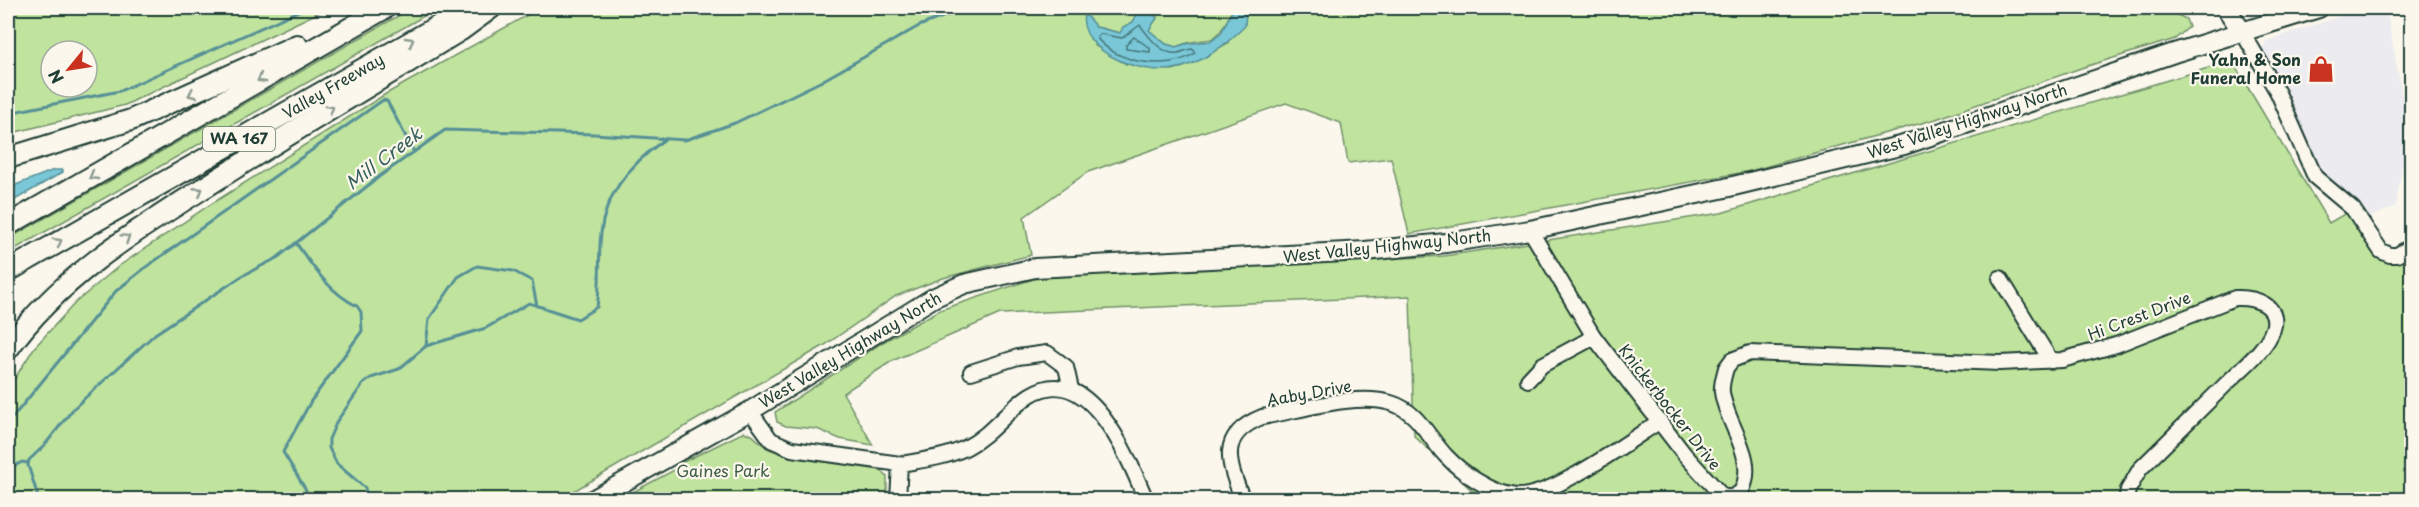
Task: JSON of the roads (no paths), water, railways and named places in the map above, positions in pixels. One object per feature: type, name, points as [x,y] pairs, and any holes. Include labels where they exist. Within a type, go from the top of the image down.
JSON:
[{"type":"highway","points":[[8,158],[131,120],[378,8]]},
{"type":"highway","name":"WA 167","points":[[8,225],[385,8]]},
{"type":"highway","name":"Valley Freeway","points":[[8,271],[470,8]]},
{"type":"highway","points":[[8,349],[71,281],[105,252],[244,162],[461,30],[491,8]]},
{"type":"main road","points":[[2226,8],[2243,33]]},
{"type":"main road","name":"West Valley Highway North","points":[[592,500],[750,411],[933,297],[964,284],[1002,273],[1090,263],[1239,259],[1365,250],[1446,243],[1530,230],[1725,188],[1904,145],[2174,53],[2319,8]]},
{"type":"street","points":[[2243,33],[2278,93],[2315,177],[2353,209],[2381,250],[2390,255],[2397,255],[2412,246]]},
{"type":"street","name":"Knickerbocker Drive","points":[[1530,230],[1594,337],[1714,490],[1723,497],[1732,497],[1741,492],[1747,473],[1745,458],[1722,393],[1726,368],[1732,360]]},
{"type":"street","points":[[2000,278],[2051,361]]},
{"type":"street","name":"Hi Crest Drive","points":[[1732,360],[1750,353],[2001,363],[2051,361],[2116,345],[2235,298],[2259,300],[2272,312],[2274,325],[2265,342],[2140,469],[2127,490],[2126,500]]},
{"type":"street","points":[[1528,380],[1542,365],[1594,337]]},
{"type":"street","points":[[971,372],[1018,357],[1047,353],[1066,367],[1071,388]]},
{"type":"street","points":[[750,411],[764,433],[786,447],[900,464],[939,457],[964,448],[987,435],[1030,395],[1050,387],[1071,388],[1092,403],[1123,448],[1146,500]]},
{"type":"street","name":"Aaby Drive","points":[[1243,500],[1228,461],[1230,446],[1237,432],[1247,423],[1262,417],[1353,400],[1375,399],[1393,404],[1408,411],[1458,468],[1481,482],[1517,496],[1530,494],[1571,478],[1660,421]]},
{"type":"street","points":[[898,500],[900,464]]},
{"type":"water","points":[[1140,8],[1149,8],[1157,18],[1149,30],[1166,44],[1176,47],[1210,41],[1221,33],[1233,9],[1246,10],[1245,26],[1230,40],[1194,63],[1184,67],[1161,70],[1130,64],[1115,58],[1101,50],[1091,39],[1085,27],[1084,13],[1096,27],[1120,33],[1123,27],[1133,22]]},
{"type":"water","points":[[54,170],[63,170],[63,172],[8,204],[8,188]]},
{"type":"waterway","points":[[8,113],[120,91],[305,8]]},
{"type":"waterway","name":"Mill Creek","points":[[39,500],[28,465],[29,460],[44,446],[74,408],[155,334],[242,276],[277,258],[380,176],[445,130],[594,134],[685,140],[735,123],[820,82],[919,26],[966,8]]},
{"type":"waterway","name":"Mill Creek","points":[[1447,8],[1456,8]]},
{"type":"waterway","points":[[8,423],[116,291],[146,267],[383,100],[387,101],[414,152]]},
{"type":"waterway","points":[[368,500],[365,488],[337,464],[329,448],[329,439],[337,421],[363,384],[371,378],[399,369],[426,346],[486,328],[529,303],[578,319],[597,307],[601,233],[608,205],[614,192],[631,169],[664,140]]},
{"type":"waterway","points":[[296,243],[330,287],[357,306],[361,312],[362,331],[311,401],[283,452],[306,490],[305,500]]},
{"type":"waterway","points":[[426,346],[429,319],[458,277],[477,266],[513,271],[532,281],[537,306]]},
{"type":"waterway","points":[[8,464],[11,468],[22,462],[28,463]]},
{"type":"place","name":"Yahn & Son Funeral Home","points":[[2321,69]]},
{"type":"park label","name":"Gaines Park","points":[[723,471]]}]
